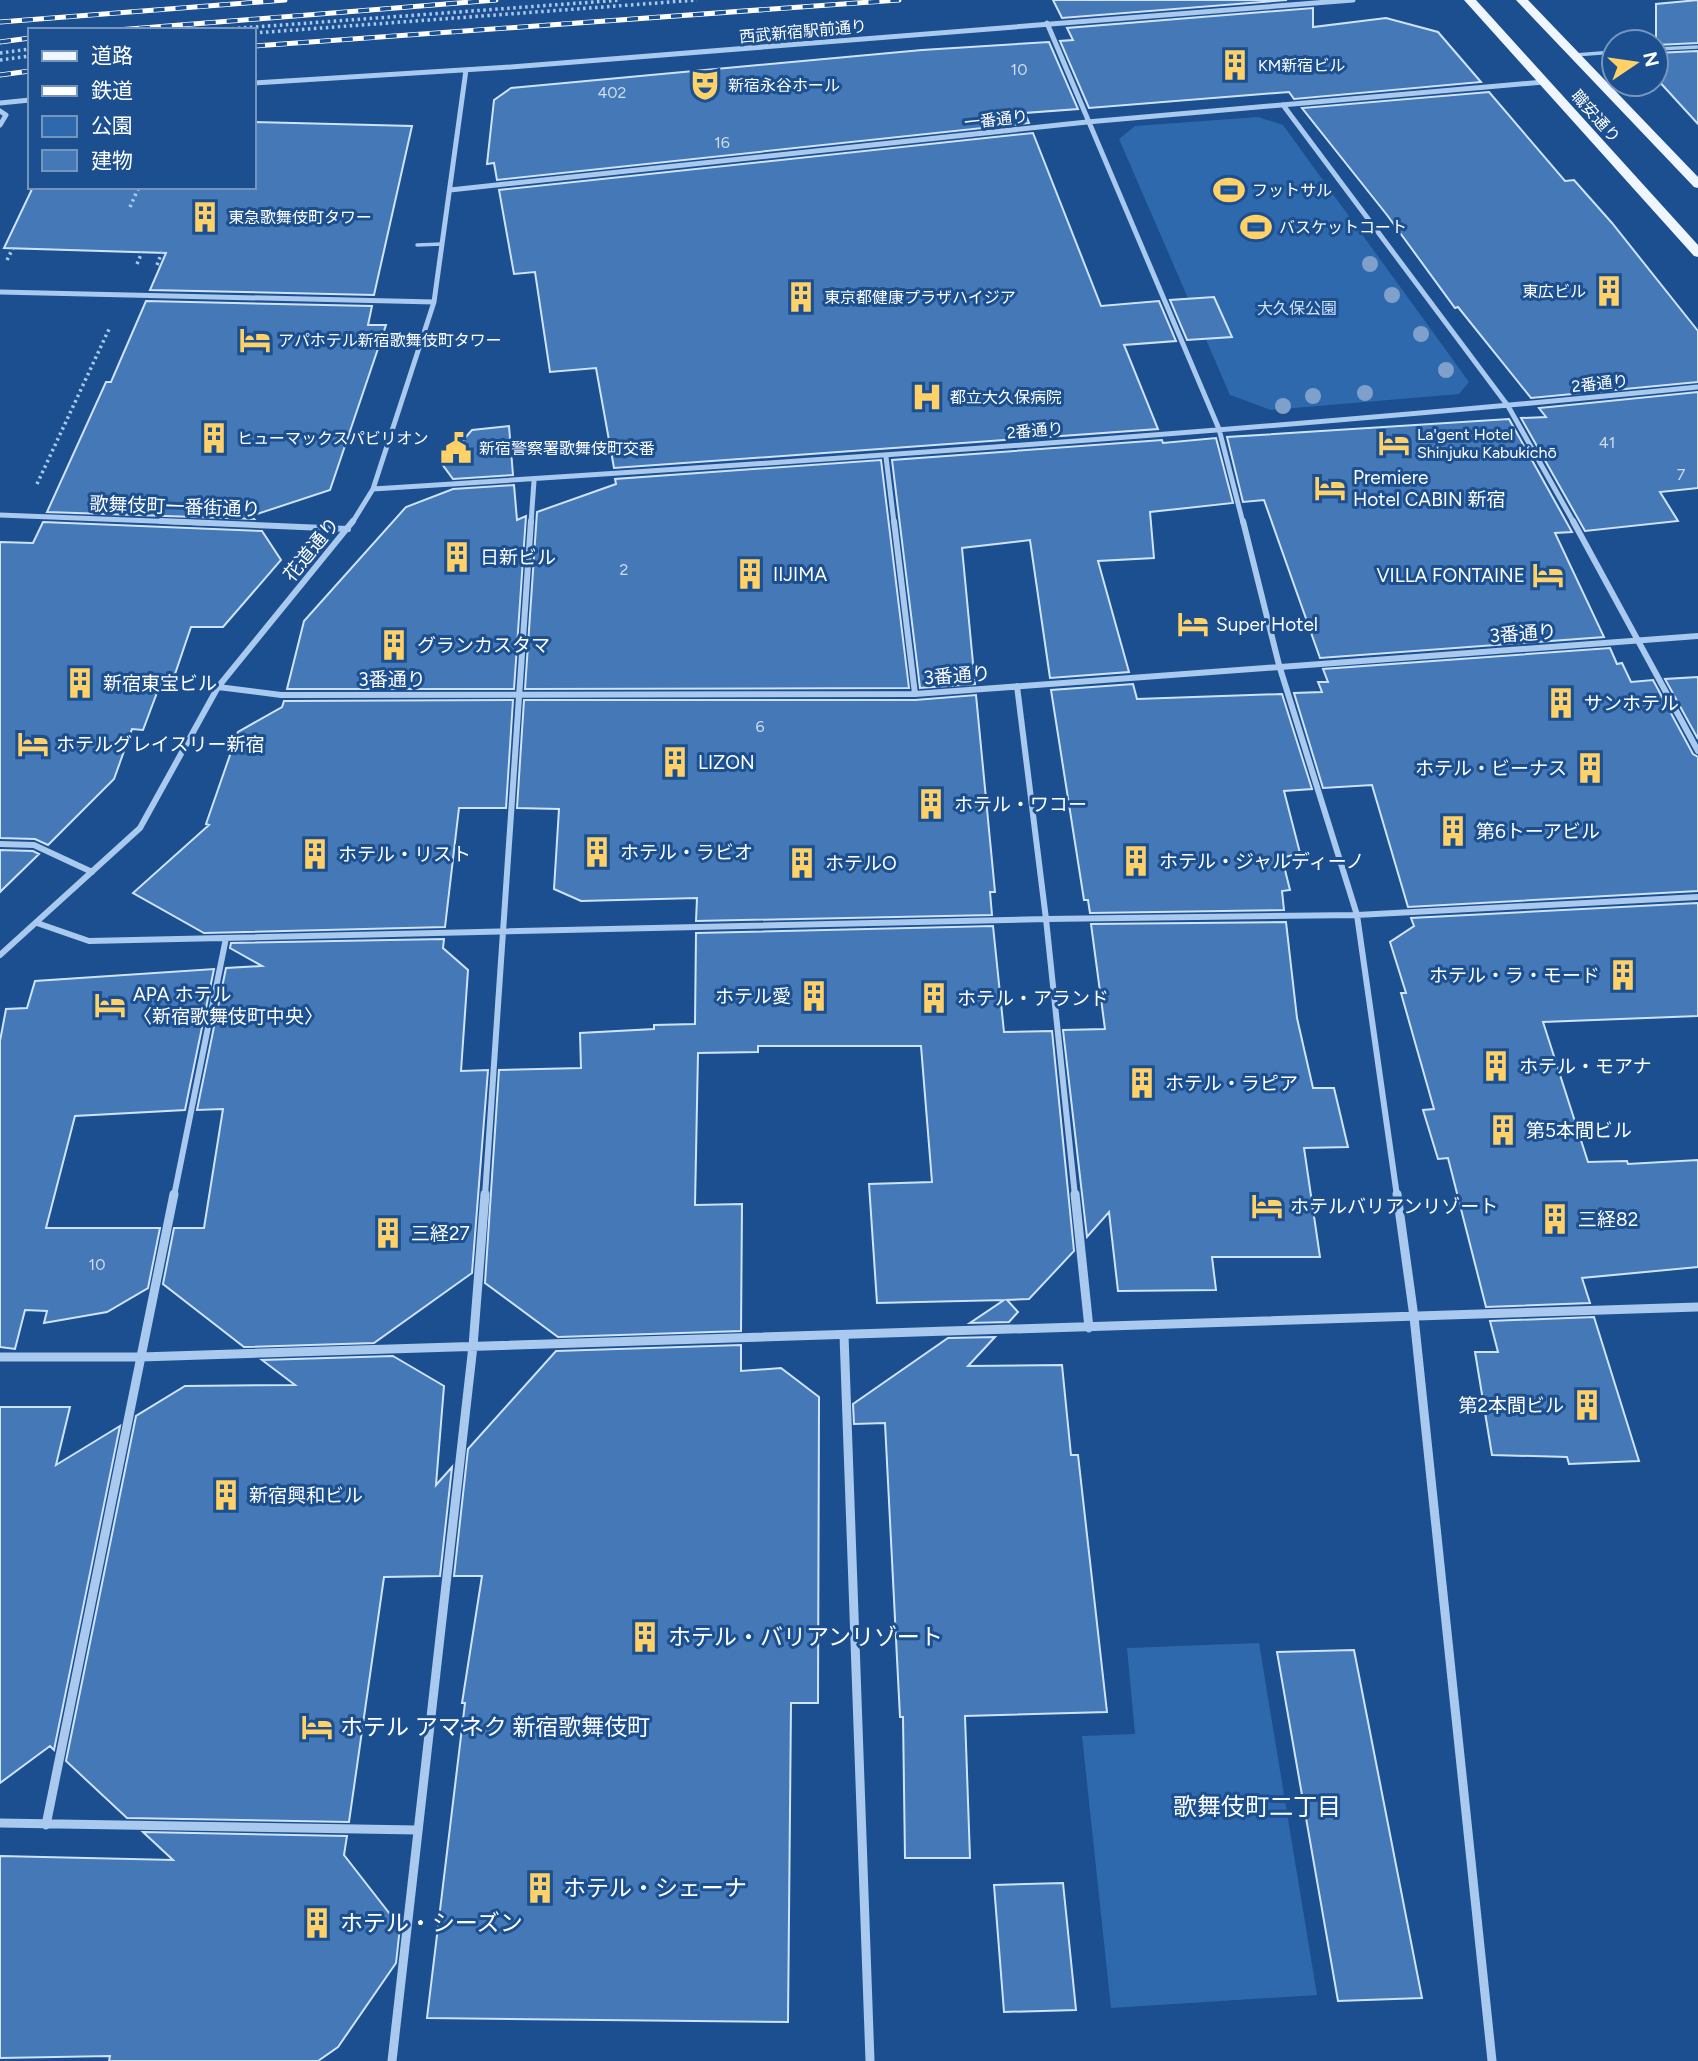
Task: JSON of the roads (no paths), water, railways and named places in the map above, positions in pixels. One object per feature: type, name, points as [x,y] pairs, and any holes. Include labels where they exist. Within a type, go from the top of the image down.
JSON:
[{"type":"main road","name":"職安通り","points":[[1470,0],[1698,253]]},
{"type":"main road","name":"職安通り","points":[[1522,0],[1698,184]]},
{"type":"street","name":"西武新宿駅前通り","points":[[256,83],[466,70],[1353,0]]},
{"type":"street","points":[[1047,23],[1219,429],[1279,665],[1357,915],[1414,1317],[1492,2061]]},
{"type":"street","name":"花道通り","points":[[0,955],[140,828],[218,687],[348,529],[373,489],[434,302],[466,70]]},
{"type":"street","name":"一番通り","points":[[450,190],[1087,121],[1544,82]]},
{"type":"street","points":[[0,103],[28,100]]},
{"type":"street","points":[[1283,105],[1508,406],[1640,640],[1698,751]]},
{"type":"street","points":[[0,111],[6,115],[0,125]]},
{"type":"street","points":[[0,292],[434,302]]},
{"type":"street","name":"2番通り","points":[[373,489],[886,457],[1508,406],[1698,387]]},
{"type":"street","points":[[886,457],[915,694]]},
{"type":"street","points":[[391,2061],[473,1346],[505,930],[534,481]]},
{"type":"street","name":"歌舞伎町一番街通り","points":[[0,515],[348,529]]},
{"type":"street","name":"3番通り","points":[[218,687],[281,695],[915,694],[1698,636]]},
{"type":"street","points":[[1017,686],[1046,919],[1088,1328]]},
{"type":"street","points":[[0,844],[34,845],[92,873]]},
{"type":"street","points":[[37,923],[89,941],[505,930],[1357,915],[1698,897]]},
{"type":"street","points":[[46,1825],[226,938]]},
{"type":"street","points":[[0,1357],[141,1357],[1698,1307]]},
{"type":"street","points":[[844,1335],[870,2061]]},
{"type":"street","points":[[0,1823],[418,1830]]},
{"type":"lane","points":[[1670,48],[1698,47]]},
{"type":"lane","points":[[1573,55],[1600,53]]},
{"type":"lane","points":[[417,245],[442,244]]},
{"type":"railway","points":[[0,22],[285,0]]},
{"type":"railway","points":[[142,28],[496,0]]},
{"type":"railway","points":[[256,46],[899,0]]},
{"type":"railway","points":[[0,42],[28,38]]},
{"type":"railway","points":[[0,75],[28,71]]},
{"type":"place","name":"KM新宿ビル","points":[[1235,65]]},
{"type":"place","name":"新宿永谷ホール","points":[[705,85]]},
{"type":"place","name":"フットサル","points":[[1229,190]]},
{"type":"place","name":"東急歌舞伎町タワー","points":[[205,217]]},
{"type":"place","name":"バスケットコート","points":[[1256,227]]},
{"type":"place","name":"東広ビル","points":[[1609,291]]},
{"type":"place","name":"東京都健康プラザハイジア","points":[[801,297]]},
{"type":"place","name":"アパホテル新宿歌舞伎町タワー","points":[[255,340]]},
{"type":"place","name":"都立大久保病院","points":[[927,397]]},
{"type":"place","name":"ヒューマックスパビリオン","points":[[214,438]]},
{"type":"place","name":"La'gent Hotel Shinjuku Kabukichō","points":[[1394,443]]},
{"type":"place","name":"新宿警察署歌舞伎町交番","points":[[456,448]]},
{"type":"place","name":"Premiere Hotel CABIN 新宿","points":[[1330,488]]},
{"type":"place","name":"日新ビル","points":[[457,557]]},
{"type":"place","name":"IIJIMA","points":[[750,574]]},
{"type":"place","name":"VILLA FONTAINE","points":[[1548,575]]},
{"type":"place","name":"Super Hotel","points":[[1193,624]]},
{"type":"place","name":"グランカスタマ","points":[[394,645]]},
{"type":"place","name":"新宿東宝ビル","points":[[80,683]]},
{"type":"place","name":"サンホテル","points":[[1561,703]]},
{"type":"place","name":"ホテルグレイスリー新宿","points":[[33,744]]},
{"type":"place","name":"LIZON","points":[[675,762]]},
{"type":"place","name":"ホテル・ビーナス","points":[[1590,768]]},
{"type":"place","name":"ホテル・ワコー","points":[[931,804]]},
{"type":"place","name":"第6トーアビル","points":[[1453,831]]},
{"type":"place","name":"ホテル・ラビオ","points":[[597,852]]},
{"type":"place","name":"ホテル・リスト","points":[[315,854]]},
{"type":"place","name":"ホテル・ジャルディーノ","points":[[1136,861]]},
{"type":"place","name":"ホテルO","points":[[802,863]]},
{"type":"place","name":"ホテル・ラ・モード","points":[[1623,975]]},
{"type":"place","name":"ホテル愛","points":[[814,996]]},
{"type":"place","name":"ホテル・アランド","points":[[934,998]]},
{"type":"place","name":"APA ホテル 〈新宿歌舞伎町中央〉","points":[[110,1005]]},
{"type":"place","name":"ホテル・モアナ","points":[[1496,1066]]},
{"type":"place","name":"ホテル・ラピア","points":[[1142,1083]]},
{"type":"place","name":"第5本間ビル","points":[[1503,1130]]},
{"type":"place","name":"ホテルバリアンリゾート","points":[[1267,1206]]},
{"type":"place","name":"三経82","points":[[1555,1219]]},
{"type":"place","name":"三経27","points":[[388,1233]]},
{"type":"place","name":"第2本間ビル","points":[[1587,1405]]},
{"type":"place","name":"新宿興和ビル","points":[[226,1495]]},
{"type":"place","name":"ホテル・バリアンリゾート","points":[[645,1637]]},
{"type":"place","name":"ホテル アマネク 新宿歌舞伎町","points":[[317,1727]]},
{"type":"place","name":"ホテル・シェーナ","points":[[540,1888]]},
{"type":"place","name":"ホテル・シーズン","points":[[317,1923]]},
{"type":"district","name":"歌舞伎町二丁目","points":[[1257,1807]]},
{"type":"park label","name":"大久保公園","points":[[1297,308]]}]
